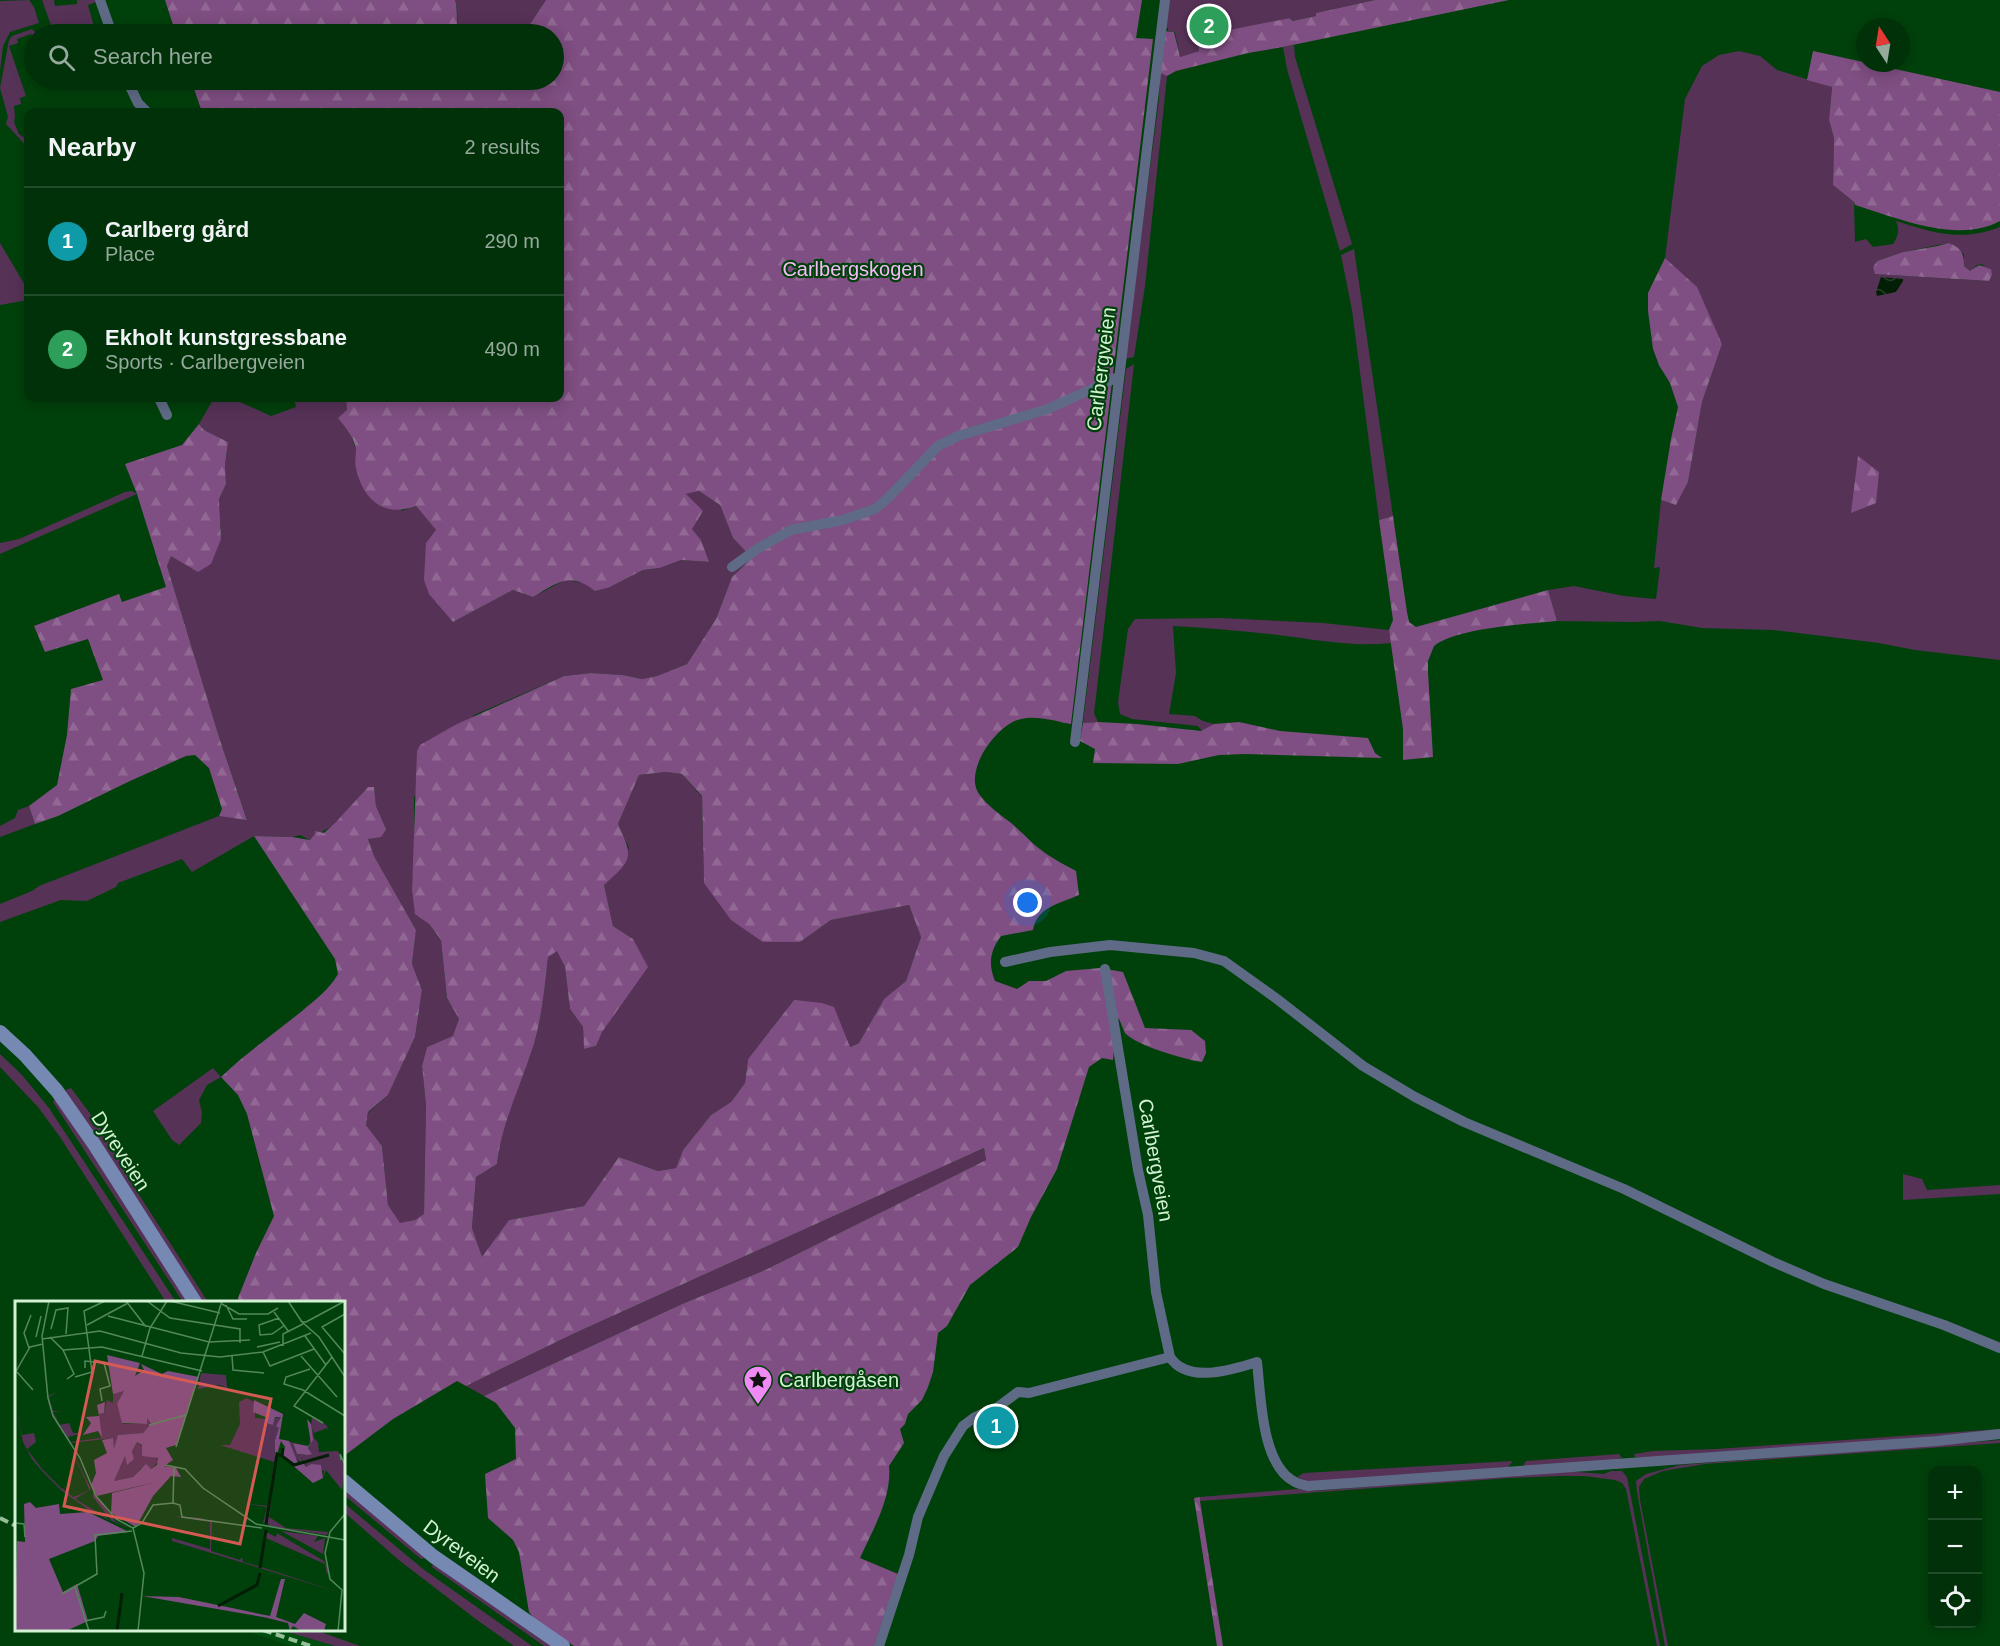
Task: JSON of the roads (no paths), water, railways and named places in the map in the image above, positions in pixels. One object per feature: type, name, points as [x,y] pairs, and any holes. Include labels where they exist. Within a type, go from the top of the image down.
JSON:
[{"type":"main road","name":"Dyreveien","points":[[0,1032],[25,1055],[57,1091],[94,1144],[194,1301]]},
{"type":"main road","name":"Dyreveien","points":[[345,1482],[433,1556],[563,1646]]},
{"type":"street","points":[[100,0],[108,24]]},
{"type":"street","name":"Carlbergveien","points":[[1075,742],[1165,0]]},
{"type":"street","points":[[132,90],[142,108]]},
{"type":"street","points":[[732,567],[757,549],[791,531],[843,520],[875,508],[888,498],[938,446],[958,436],[1048,409],[1118,377]]},
{"type":"street","points":[[161,402],[167,415]]},
{"type":"street","points":[[1005,962],[1050,952],[1110,945],[1194,952],[1224,961],[1363,1066],[1415,1097],[1464,1122],[1624,1190],[1824,1284],[1944,1325],[2000,1348]]},
{"type":"street","name":"Carlbergveien","points":[[1105,969],[1138,1170],[1148,1215],[1155,1292],[1170,1357]]},
{"type":"street","points":[[879,1646],[909,1555],[918,1517],[944,1456],[963,1426],[975,1417],[998,1407],[1018,1392],[1029,1393],[1170,1357],[1175,1365],[1184,1370],[1201,1374],[1257,1362],[1269,1451],[1291,1479],[1308,1486],[1925,1442],[2000,1434]]},
{"type":"water","points":[[1881,277],[1903,279],[1903,281],[1896,292],[1877,296],[1876,292]]},
{"type":"railway","points":[[0,1518],[15,1526]]},
{"type":"railway","points":[[266,1631],[311,1646]]},
{"type":"place","name":"Ekholt kunstgressbane","points":[[1209,26]]},
{"type":"place","name":"Carlbergåsen","points":[[758,1406]]},
{"type":"place","name":"Carlberg gård","points":[[996,1426]]},
{"type":"park label","name":"Carlbergskogen","points":[[853,269]]}]
